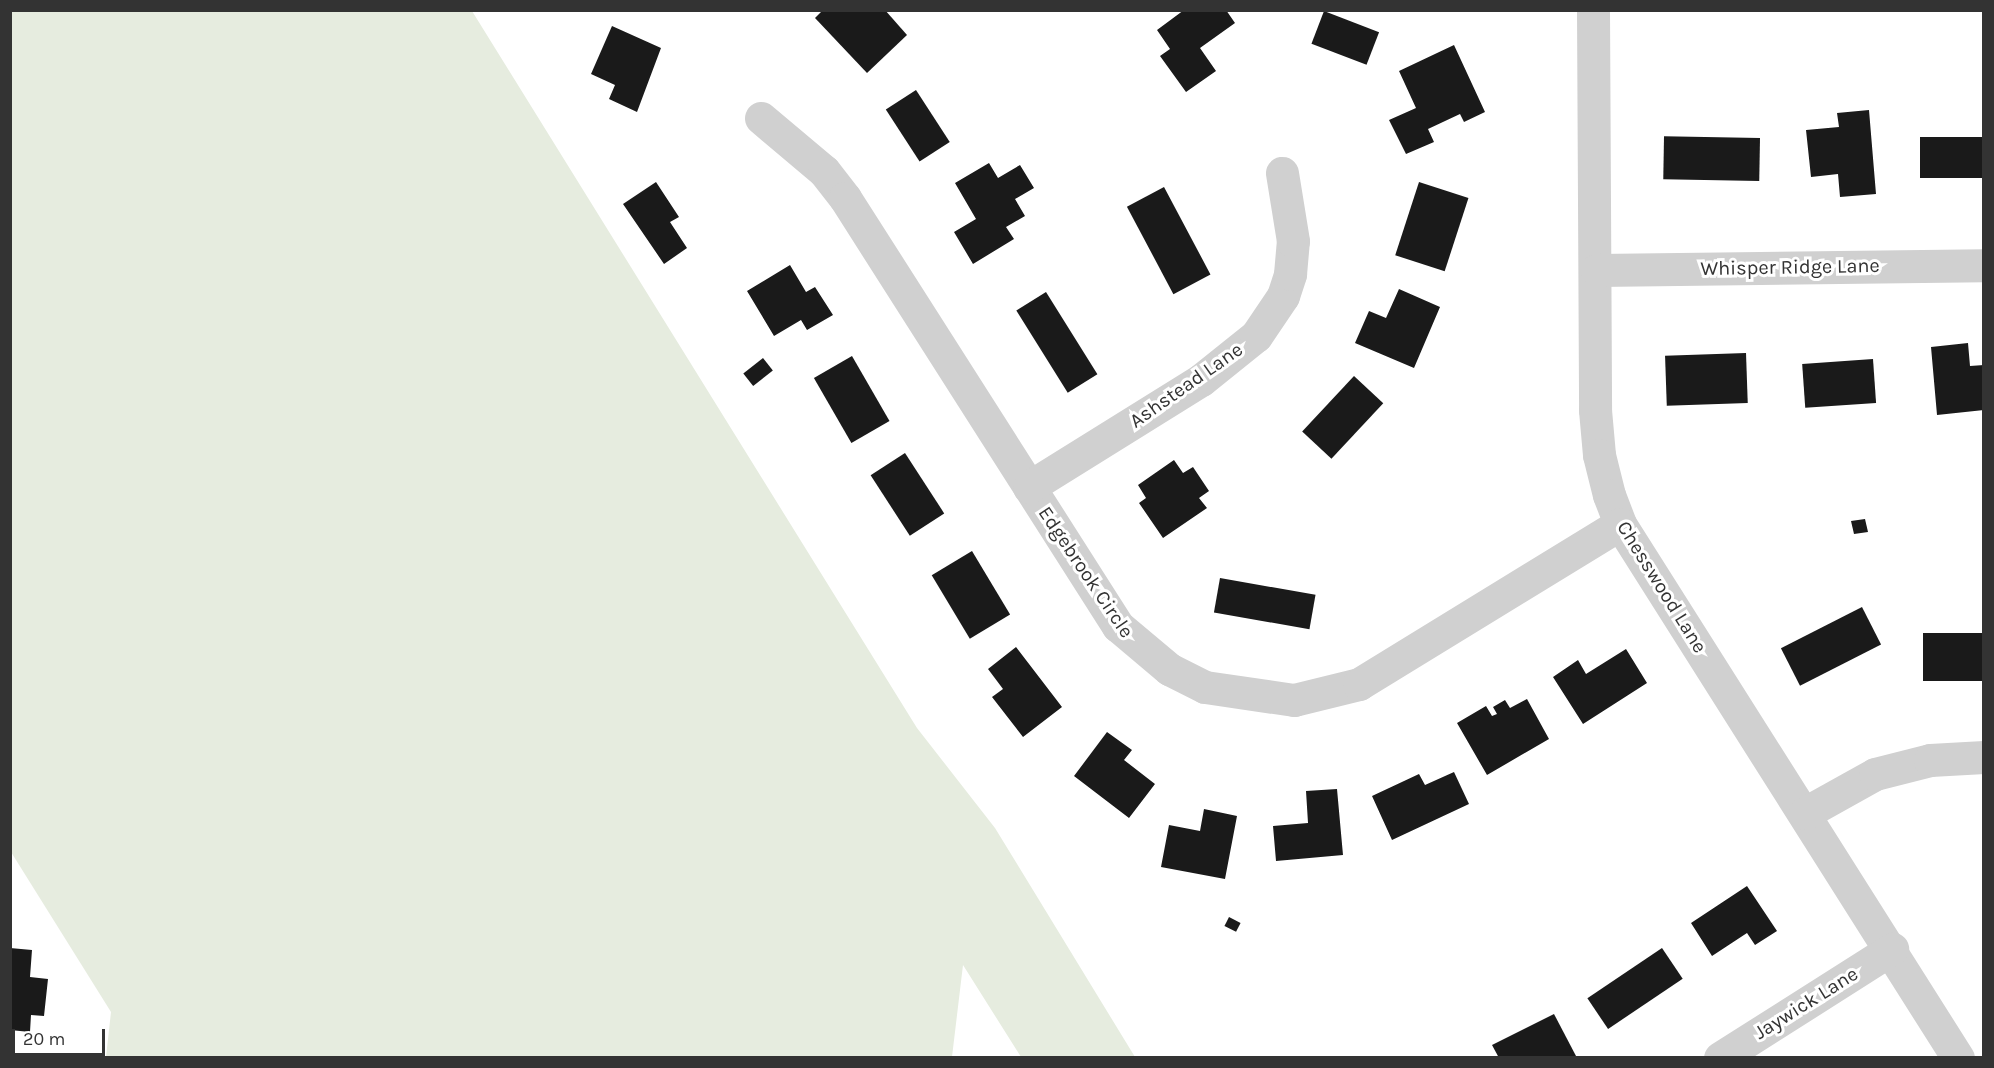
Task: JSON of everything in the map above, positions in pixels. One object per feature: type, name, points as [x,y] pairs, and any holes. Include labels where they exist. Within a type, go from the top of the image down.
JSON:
[{"type":"street","name":"Chesswood Lane","points":[[1593,10],[1599,455],[1620,524],[1892,949],[1958,1058]]},
{"type":"street","name":"Edgebrook Circle","points":[[761,118],[824,171],[845,198],[1118,626],[1134,642],[1169,669],[1205,687],[1294,700],[1359,684],[1620,524]]},
{"type":"street","name":"Ashstead Lane","points":[[1029,487],[1201,380],[1256,336],[1272,314],[1290,274],[1293,241],[1282,173]]},
{"type":"street","name":"Whisper Ridge Lane","points":[[1597,270],[1983,265]]},
{"type":"street","points":[[1805,813],[1875,774],[1930,760],[1983,758]]},
{"type":"street","name":"Jaywick Lane","points":[[1720,1058],[1892,949]]},
{"type":"shaded area","points":[[11,10],[472,11],[917,728],[995,828],[1135,1057],[1021,1057],[963,965],[952,1057],[106,1057],[111,1012],[11,852]]},
{"type":"building","points":[[823,10],[885,10],[907,35],[867,73],[815,18]]},
{"type":"building","points":[[1184,10],[1226,10],[1235,23],[1200,48],[1216,71],[1186,92],[1160,56],[1170,49],[1157,30]]},
{"type":"building","points":[[1324,11],[1379,32],[1367,65],[1311,44]]},
{"type":"building","points":[[612,26],[661,48],[637,112],[609,99],[615,85],[591,74]]},
{"type":"building","points":[[1454,45],[1485,112],[1464,122],[1460,114],[1428,129],[1434,142],[1406,154],[1389,120],[1416,108],[1399,71]]},
{"type":"building","points":[[916,90],[950,142],[920,162],[886,110]]},
{"type":"building","points":[[1869,110],[1876,194],[1840,197],[1838,174],[1811,177],[1806,130],[1839,127],[1837,113]]},
{"type":"building","points":[[1664,136],[1760,138],[1759,181],[1663,179]]},
{"type":"building","points":[[1920,137],[1984,137],[1984,178],[1920,178]]},
{"type":"building","points":[[989,163],[998,178],[1020,165],[1034,188],[1015,199],[1025,216],[1006,227],[1014,239],[973,264],[954,232],[976,219],[955,183]]},
{"type":"building","points":[[656,182],[679,217],[670,222],[687,248],[664,264],[623,204]]},
{"type":"building","points":[[1419,182],[1468,198],[1445,271],[1395,255]]},
{"type":"building","points":[[1164,187],[1210,274],[1173,294],[1127,207]]},
{"type":"building","points":[[790,265],[806,292],[815,287],[833,315],[807,330],[801,320],[774,336],[747,291]]},
{"type":"building","points":[[1399,289],[1440,307],[1414,368],[1355,343],[1369,311],[1386,318]]},
{"type":"building","points":[[1046,292],[1097,374],[1068,393],[1016,311]]},
{"type":"building","points":[[1968,343],[1970,366],[1984,365],[1984,410],[1937,415],[1931,347]]},
{"type":"building","points":[[1746,353],[1748,403],[1667,406],[1665,356]]},
{"type":"building","points":[[852,356],[890,421],[851,443],[814,378]]},
{"type":"building","points":[[763,358],[773,371],[753,386],[743,373]]},
{"type":"building","points":[[1873,359],[1876,403],[1805,408],[1802,364]]},
{"type":"building","points":[[1354,376],[1383,403],[1331,459],[1302,432]]},
{"type":"building","points":[[905,453],[944,513],[910,536],[871,475]]},
{"type":"building","points":[[1174,460],[1183,473],[1193,467],[1209,491],[1199,498],[1207,508],[1163,538],[1139,503],[1146,498],[1138,485]]},
{"type":"building","points":[[1865,519],[1868,532],[1854,534],[1851,521]]},
{"type":"building","points":[[972,551],[1010,614],[970,639],[932,575]]},
{"type":"building","points":[[1220,578],[1316,595],[1309,629],[1214,612]]},
{"type":"building","points":[[1862,607],[1881,644],[1800,686],[1781,648]]},
{"type":"building","points":[[1923,633],[1984,633],[1984,681],[1923,681]]},
{"type":"building","points":[[1016,647],[1062,707],[1023,737],[992,697],[1003,689],[988,669]]},
{"type":"building","points":[[1626,649],[1647,683],[1583,724],[1553,677],[1578,660],[1586,674]]},
{"type":"building","points":[[1527,699],[1549,739],[1487,775],[1457,723],[1486,706],[1492,716],[1497,714],[1493,707],[1505,700],[1510,708]]},
{"type":"building","points":[[1107,732],[1132,750],[1124,760],[1155,784],[1129,818],[1074,776]]},
{"type":"building","points":[[1454,772],[1469,804],[1392,840],[1372,796],[1419,774],[1425,785]]},
{"type":"building","points":[[1337,789],[1343,855],[1276,861],[1273,826],[1308,823],[1306,791]]},
{"type":"building","points":[[1204,809],[1237,816],[1225,879],[1161,867],[1169,825],[1200,831]]},
{"type":"building","points":[[1747,886],[1777,931],[1755,945],[1747,933],[1712,956],[1691,923]]},
{"type":"building","points":[[1229,917],[1241,923],[1236,932],[1224,926]]},
{"type":"building","points":[[10,948],[32,950],[30,977],[48,979],[44,1016],[31,1015],[30,1032],[10,1030]]},
{"type":"building","points":[[1662,948],[1683,979],[1608,1029],[1587,998]]},
{"type":"building","points":[[1554,1014],[1576,1056],[1499,1058],[1492,1045]]}]
